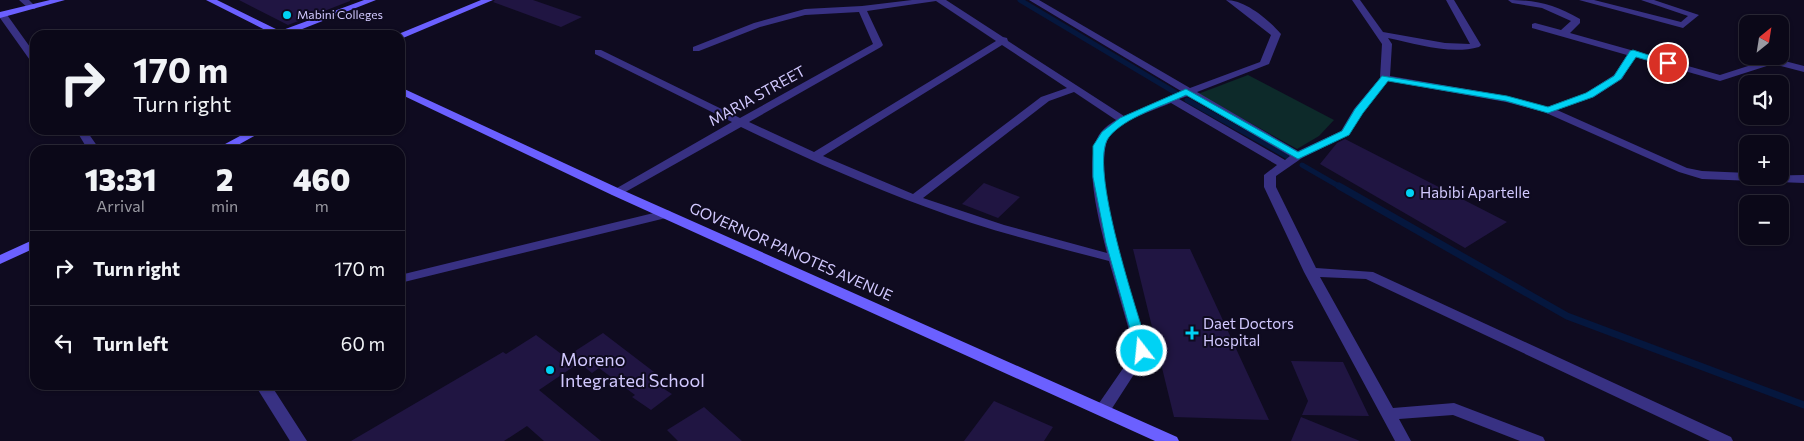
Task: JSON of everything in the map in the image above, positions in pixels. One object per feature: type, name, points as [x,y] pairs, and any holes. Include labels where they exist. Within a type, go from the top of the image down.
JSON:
[{"type":"main road","points":[[1,14],[61,0]]},
{"type":"main road","points":[[210,0],[271,30]]},
{"type":"main road","points":[[294,30],[372,0]]},
{"type":"main road","points":[[405,34],[489,0]]},
{"type":"main road","name":"GOVERNOR PANOTES AVENUE","points":[[405,92],[616,192],[1171,441]]},
{"type":"main road","points":[[230,145],[250,135]]},
{"type":"main road","points":[[0,260],[30,245]]},
{"type":"street","points":[[23,0],[32,7]]},
{"type":"street","points":[[696,49],[757,25],[805,12],[862,9],[933,0]]},
{"type":"street","points":[[940,0],[1004,40],[1123,120]]},
{"type":"street","points":[[1033,0],[1186,92],[1298,156]]},
{"type":"street","points":[[1103,409],[1142,351],[1116,258],[1102,198],[1097,159],[1098,146],[1105,134],[1123,120],[1186,92],[1264,64],[1276,34],[1244,8],[1230,0]]},
{"type":"street","points":[[1356,0],[1387,44],[1385,78],[1358,111],[1345,133],[1284,164],[1270,175],[1270,187],[1311,272],[1404,441]]},
{"type":"street","points":[[1380,34],[1469,48],[1476,45],[1450,0]]},
{"type":"street","points":[[1512,0],[1536,2],[1552,7],[1577,21],[1564,33]]},
{"type":"street","points":[[1583,0],[1683,25],[1694,15],[1644,0]]},
{"type":"street","name":"MARIA STREET","points":[[616,192],[878,46],[862,9]]},
{"type":"street","points":[[1,14],[30,55]]},
{"type":"street","points":[[1535,26],[1720,78],[1773,61],[1804,69]]},
{"type":"street","points":[[814,158],[1004,40]]},
{"type":"street","points":[[598,52],[739,123],[814,158],[916,198],[1019,234],[1116,258]]},
{"type":"street","points":[[1548,110],[1590,95],[1618,78],[1633,53]]},
{"type":"street","points":[[1385,78],[1507,99],[1548,110],[1683,170],[1702,175],[1804,179]]},
{"type":"street","points":[[916,198],[1046,99],[1076,88]]},
{"type":"street","points":[[1171,98],[1284,164]]},
{"type":"street","points":[[405,278],[666,214]]},
{"type":"street","points":[[1311,272],[1368,275],[1725,441]]},
{"type":"street","points":[[266,390],[299,441]]},
{"type":"street","points":[[1390,414],[1454,409],[1537,441]]},
{"type":"green space","points":[[1248,75],[1334,120],[1319,136],[1297,149],[1198,94]]},
{"type":"building","name":"Mabini Colleges","points":[[239,0],[350,0],[350,1],[288,25]]},
{"type":"building","points":[[495,0],[533,0],[582,17],[561,27],[493,2]]},
{"type":"building","name":"Habibi Apartelle","points":[[1345,139],[1507,222],[1465,248],[1320,164],[1337,143]]},
{"type":"building","points":[[984,183],[1020,197],[998,218],[962,204]]},
{"type":"building","name":"Daet Doctors Hospital","points":[[1133,249],[1190,249],[1269,420],[1174,417]]},
{"type":"building","points":[[603,333],[658,375],[650,380],[672,394],[651,410],[632,397],[635,395],[599,368],[592,373],[569,355]]},
{"type":"building","points":[[536,335],[576,365],[539,390],[601,441],[544,441],[527,426],[504,441],[351,441],[503,352],[506,354]]},
{"type":"building","points":[[1291,361],[1343,362],[1369,416],[1302,415],[1308,401]]},
{"type":"building","points":[[994,401],[1053,427],[1044,441],[964,441]]},
{"type":"building","points":[[704,407],[742,441],[678,441],[667,430]]},
{"type":"building","points":[[1301,417],[1360,441],[1291,441]]},
{"type":"waterway","points":[[1020,0],[1176,93]]},
{"type":"waterway","points":[[1187,100],[1288,157]]},
{"type":"waterway","points":[[1302,165],[1342,188]]},
{"type":"waterway","points":[[1339,186],[1567,316],[1804,405]]},
{"type":"place","name":"Mabini Colleges","points":[[287,15]]},
{"type":"place","name":"Habibi Apartelle","points":[[1410,193]]},
{"type":"place","name":"Daet Doctors Hospital","points":[[1192,333]]},
{"type":"place","name":"Moreno Integrated School","points":[[550,370]]},
{"type":"route","points":[[1142,351],[1112,243],[1098,177],[1098,146],[1105,134],[1123,120],[1186,92],[1298,156],[1345,133],[1358,111],[1385,78],[1507,99],[1548,110],[1590,95],[1618,78],[1633,53],[1668,63]]}]
